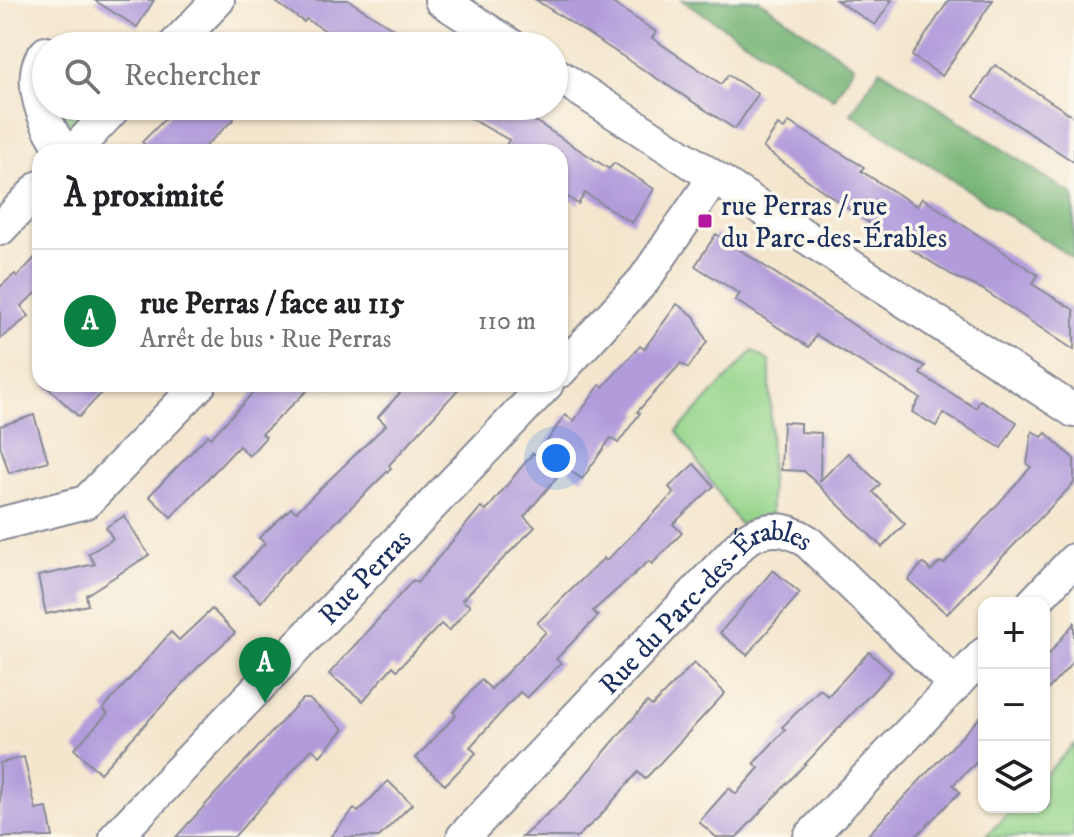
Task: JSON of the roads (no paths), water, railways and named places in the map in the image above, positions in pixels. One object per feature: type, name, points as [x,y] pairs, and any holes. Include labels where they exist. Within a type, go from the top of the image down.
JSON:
[{"type":"street","points":[[187,32],[218,0]]},
{"type":"street","points":[[441,0],[490,32]]},
{"type":"street","points":[[568,82],[1074,411]]},
{"type":"street","points":[[46,120],[50,133],[59,144]]},
{"type":"street","points":[[80,144],[103,120]]},
{"type":"street","points":[[568,362],[644,280],[714,178]]},
{"type":"street","points":[[0,229],[32,195]]},
{"type":"street","points":[[0,524],[86,502],[192,392]]},
{"type":"street","name":"Rue Perras","points":[[116,837],[539,392]]},
{"type":"street","name":"Rue du Parc-des-Érables","points":[[463,837],[745,540],[764,531],[788,531],[807,541],[955,685]]},
{"type":"street","points":[[1039,597],[1074,560]]},
{"type":"street","points":[[810,837],[978,660]]},
{"type":"place","name":"rue Perras / rue du Parc-des-Érables","points":[[705,221]]},
{"type":"place","name":"rue Perras / face au 115","points":[[265,703]]}]
